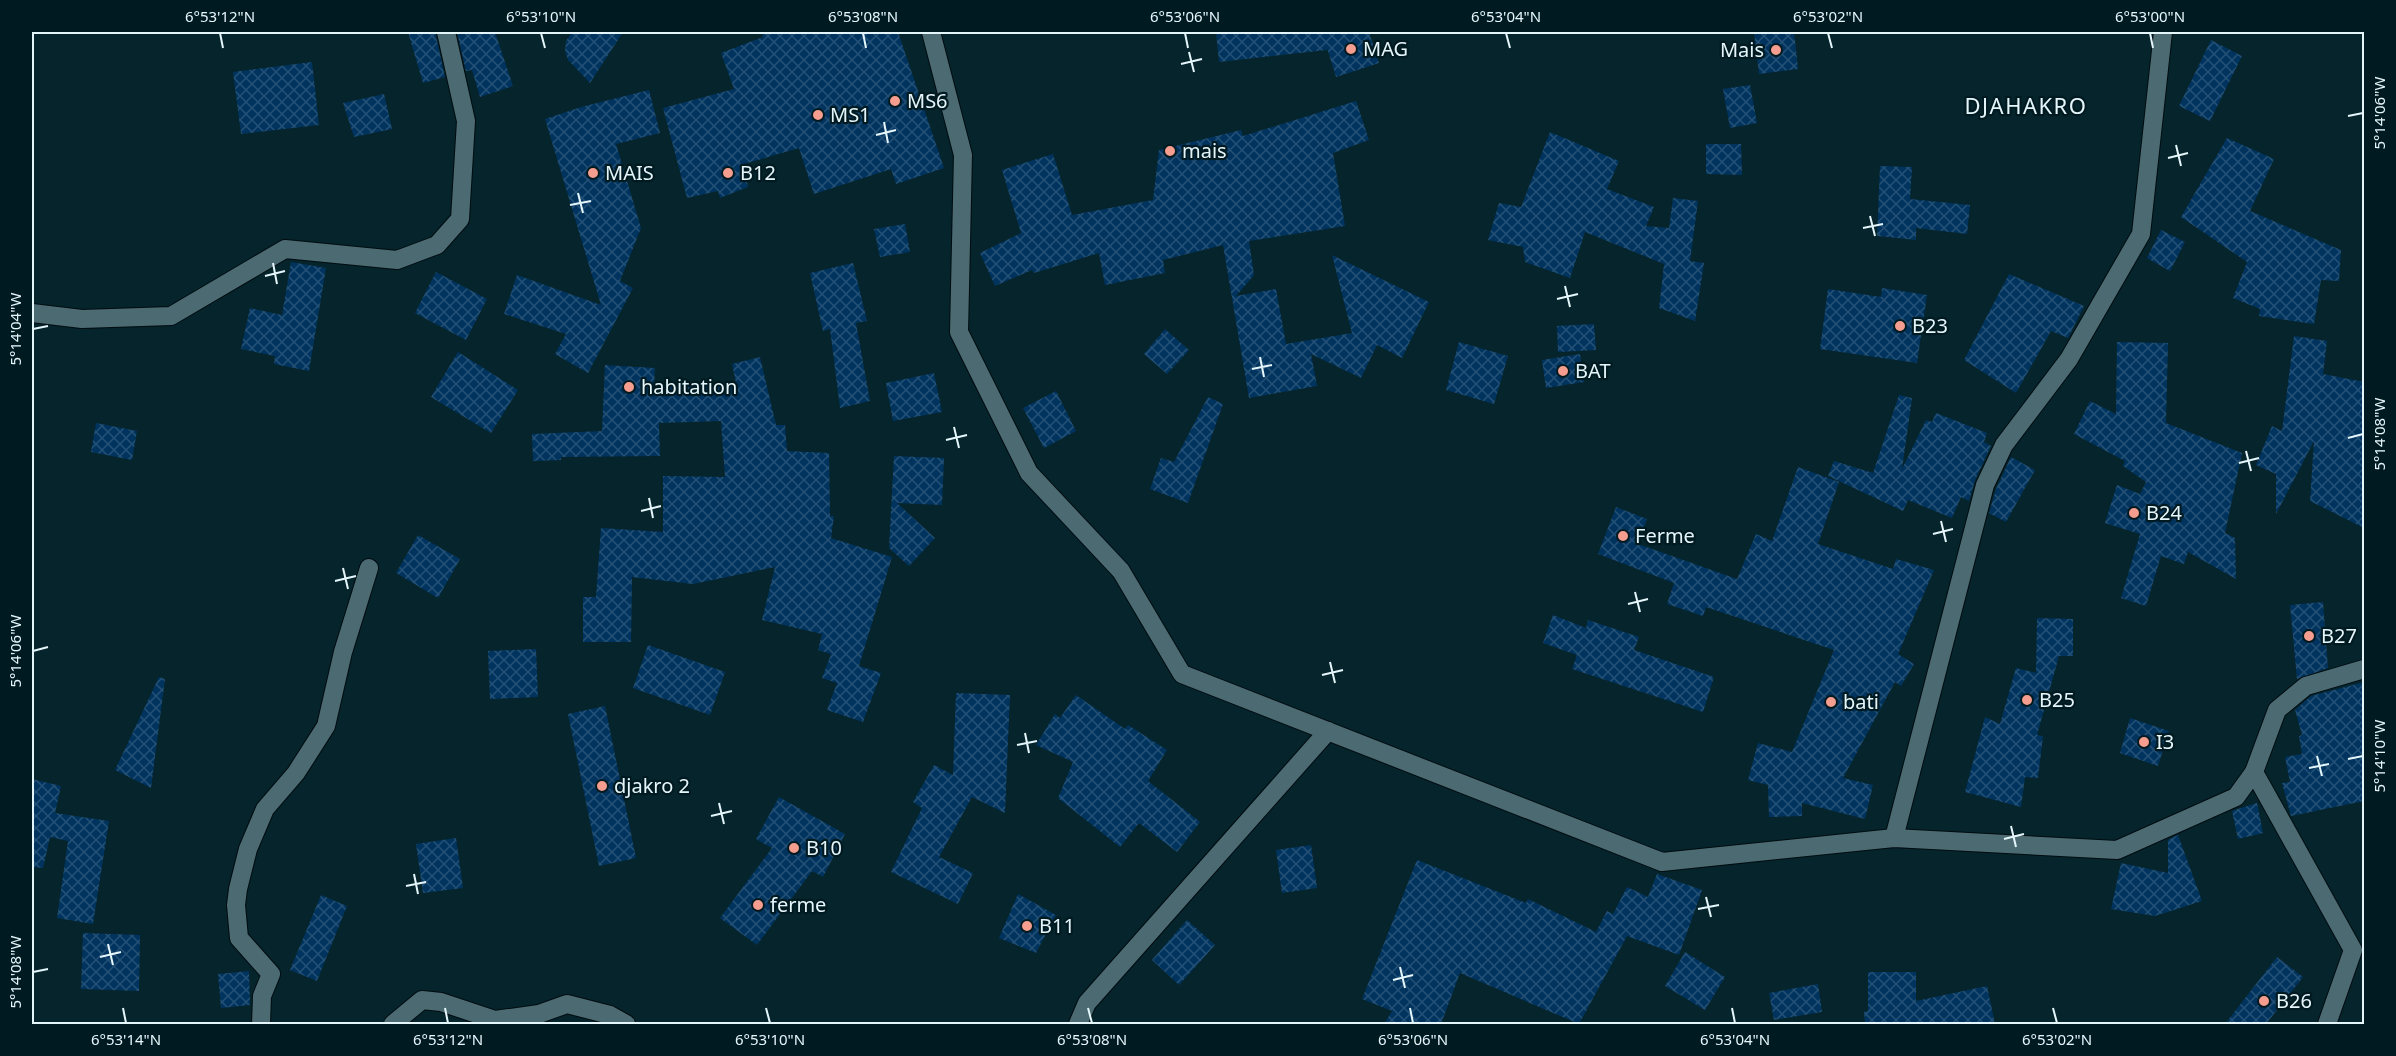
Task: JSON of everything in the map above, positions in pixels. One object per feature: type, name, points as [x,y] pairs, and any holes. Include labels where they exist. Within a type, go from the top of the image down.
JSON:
[{"type":"street","points":[[32,313],[82,319],[171,316],[285,249],[397,260],[437,245],[460,219],[465,121],[446,32]]},
{"type":"street","points":[[931,32],[963,155],[958,332],[1029,473],[1121,571],[1182,674],[1662,862],[1894,838],[2117,850],[2236,797],[2254,772],[2277,710],[2306,686],[2364,669]]},
{"type":"street","points":[[1894,838],[1985,485],[2004,445],[2069,359],[2141,234],[2163,32]]},
{"type":"street","points":[[261,1024],[262,996],[271,974],[239,938],[236,905],[238,889],[248,849],[265,809],[296,773],[326,726],[342,652],[369,568]]},
{"type":"street","points":[[1078,1024],[1087,1003],[1328,731]]},
{"type":"street","points":[[2254,772],[2353,950],[2327,1024]]},
{"type":"street","points":[[393,1024],[422,1000],[441,1002],[495,1020],[539,1014],[567,1004],[610,1015],[626,1024]]},
{"type":"building","points":[[408,32],[435,32],[445,77],[423,83]]},
{"type":"building","points":[[457,32],[495,32],[513,86],[480,97],[472,70],[466,71]]},
{"type":"building","points":[[572,32],[623,32],[590,83],[568,60],[565,51],[566,41]]},
{"type":"building","points":[[761,32],[898,32],[944,168],[896,184],[891,169],[814,194],[799,148],[744,164],[748,187],[720,198],[718,191],[687,198],[663,108],[734,89],[721,53],[763,37]]},
{"type":"building","points":[[1216,32],[1369,32],[1379,63],[1336,77],[1327,48],[1327,50],[1219,62]]},
{"type":"building","name":"Mais","points":[[1754,32],[1794,32],[1798,69],[1759,74]]},
{"type":"building","points":[[2211,40],[2242,56],[2210,121],[2179,106]]},
{"type":"building","points":[[312,62],[319,125],[241,134],[233,72]]},
{"type":"building","points":[[1750,85],[1757,123],[1730,128],[1723,89]]},
{"type":"building","points":[[649,90],[660,133],[616,144],[641,228],[620,281],[633,288],[588,373],[555,354],[566,334],[504,314],[517,275],[601,305],[545,119],[581,107]]},
{"type":"building","points":[[384,94],[392,129],[354,137],[343,103]]},
{"type":"building","points":[[1356,101],[1369,140],[1333,153],[1345,226],[1249,241],[1254,275],[1236,296],[1276,289],[1286,344],[1352,333],[1332,255],[1429,302],[1402,358],[1377,345],[1361,378],[1311,354],[1317,386],[1249,398],[1223,245],[1163,260],[1165,273],[1105,285],[1099,253],[1034,273],[1032,270],[995,286],[980,253],[1021,233],[1002,170],[1053,154],[1072,215],[1153,200],[1159,150],[1241,130],[1243,136]]},
{"type":"building","points":[[1550,132],[1619,161],[1607,189],[1654,207],[1646,226],[1669,228],[1673,198],[1698,201],[1690,261],[1704,263],[1695,321],[1659,308],[1664,264],[1585,232],[1570,278],[1525,262],[1523,247],[1488,240],[1499,203],[1521,207]]},
{"type":"building","points":[[2227,138],[2274,159],[2250,211],[2341,250],[2339,281],[2321,280],[2314,324],[2259,316],[2260,309],[2233,298],[2247,262],[2181,217]]},
{"type":"building","points":[[1706,144],[1741,144],[1742,175],[1706,174]]},
{"type":"building","points":[[1880,166],[1912,167],[1910,199],[1970,205],[1967,234],[1916,228],[1916,240],[1877,236]]},
{"type":"building","points":[[905,224],[910,252],[880,257],[874,229]]},
{"type":"building","points":[[2161,230],[2185,242],[2170,271],[2147,258]]},
{"type":"building","points":[[291,262],[326,268],[309,371],[274,364],[275,356],[241,349],[250,308],[282,315]]},
{"type":"building","points":[[853,263],[867,321],[856,323],[870,401],[840,408],[830,329],[823,331],[810,273]]},
{"type":"building","points":[[436,272],[487,299],[466,340],[415,313]]},
{"type":"building","points":[[2009,274],[2084,306],[2068,338],[2051,331],[2016,393],[1964,360]]},
{"type":"building","points":[[1882,288],[1927,295],[1917,363],[1820,349],[1828,289],[1881,297]]},
{"type":"building","points":[[1594,324],[1596,350],[1558,352],[1557,326]]},
{"type":"building","points":[[1165,329],[1189,350],[1167,374],[1144,354]]},
{"type":"building","points":[[2294,336],[2327,341],[2323,374],[2364,382],[2364,528],[2310,501],[2314,441],[2276,514],[2276,474],[2256,465],[2272,426],[2282,431]]},
{"type":"building","points":[[1459,342],[1508,356],[1494,404],[1446,390]]},
{"type":"building","points":[[2117,342],[2168,343],[2166,423],[2242,453],[2225,533],[2235,538],[2236,579],[2188,552],[2184,564],[2161,556],[2146,606],[2121,598],[2140,534],[2105,523],[2117,485],[2140,494],[2146,482],[2123,466],[2125,461],[2074,434],[2090,401],[2116,414]]},
{"type":"building","points":[[458,352],[518,390],[491,433],[431,397]]},
{"type":"building","name":"BAT","points":[[1580,354],[1584,382],[1546,388],[1542,360]]},
{"type":"building","points":[[760,357],[776,425],[785,425],[787,451],[829,453],[830,516],[834,516],[831,538],[892,557],[859,666],[881,673],[863,722],[827,710],[837,683],[822,678],[831,654],[818,650],[822,634],[762,620],[775,567],[693,584],[632,577],[631,642],[583,642],[583,597],[596,597],[601,528],[663,532],[663,476],[725,477],[721,421],[659,423],[660,456],[561,457],[561,460],[533,461],[532,434],[602,431],[605,365],[655,368],[654,386],[736,383],[732,364]]},
{"type":"building","points":[[934,373],[942,412],[893,421],[886,383]]},
{"type":"building","points":[[1056,391],[1076,431],[1044,448],[1023,408]]},
{"type":"building","points":[[1899,395],[1912,398],[1902,469],[1926,420],[1932,422],[1936,413],[1987,433],[1984,442],[1991,446],[1975,480],[1969,501],[1961,497],[1952,518],[1908,500],[1903,511],[1828,476],[1834,461],[1873,473]]},
{"type":"building","points":[[1208,397],[1223,404],[1188,503],[1150,489],[1161,458],[1174,462]]},
{"type":"building","points":[[96,423],[137,431],[132,460],[91,452]]},
{"type":"building","points":[[894,456],[944,458],[942,505],[897,503],[935,538],[909,566],[889,548]]},
{"type":"building","points":[[2011,457],[2035,470],[2006,522],[1989,513],[1996,489]]},
{"type":"building","points":[[1798,467],[1839,482],[1818,544],[1893,569],[1896,559],[1934,570],[1898,654],[1914,664],[1901,686],[1895,682],[1843,778],[1873,785],[1865,819],[1802,803],[1802,816],[1769,817],[1768,785],[1748,780],[1758,743],[1792,752],[1834,650],[1706,607],[1703,616],[1667,604],[1674,583],[1598,554],[1616,507],[1647,519],[1638,544],[1737,579],[1756,534],[1772,541]]},
{"type":"building","points":[[418,535],[460,559],[438,598],[396,573]]},
{"type":"building","name":"B27","points":[[2323,602],[2328,668],[2297,679],[2290,605]]},
{"type":"building","points":[[1553,615],[1586,628],[1588,620],[1639,637],[1634,650],[1714,677],[1703,712],[1572,669],[1577,655],[1543,643]]},
{"type":"building","points":[[2037,618],[2073,619],[2073,656],[2059,656],[2037,735],[2043,736],[2038,778],[2025,777],[2021,807],[1965,792],[1985,717],[2000,724],[2016,668],[2036,673]]},
{"type":"building","points":[[648,645],[725,672],[710,715],[633,688]]},
{"type":"building","points":[[536,649],[538,697],[490,699],[488,651]]},
{"type":"building","points":[[159,677],[165,679],[151,788],[115,770]]},
{"type":"building","points":[[2364,682],[2364,801],[2291,816],[2282,783],[2290,782],[2285,757],[2302,754],[2299,736],[2302,735],[2295,710],[2311,696]]},
{"type":"building","points":[[956,693],[1010,695],[1005,813],[972,797],[939,857],[973,873],[958,904],[891,872],[922,808],[913,802],[934,765],[953,775]]},
{"type":"building","points":[[1076,695],[1125,729],[1128,725],[1167,750],[1148,781],[1200,822],[1177,852],[1139,823],[1120,847],[1058,798],[1073,762],[1036,745],[1055,714],[1060,718]]},
{"type":"building","name":"djakro 2","points":[[605,706],[636,858],[599,866],[568,714]]},
{"type":"building","name":"I3","points":[[2130,718],[2169,731],[2158,766],[2120,753]]},
{"type":"building","points":[[32,779],[61,786],[55,813],[109,821],[93,924],[57,918],[68,841],[50,837],[43,868],[32,867]]},
{"type":"building","points":[[779,797],[845,834],[823,877],[812,871],[757,945],[720,918],[772,848],[756,839]]},
{"type":"building","points":[[2257,803],[2263,833],[2238,839],[2232,811]]},
{"type":"building","points":[[2178,835],[2202,901],[2155,916],[2111,909],[2121,863],[2168,873],[2168,840]]},
{"type":"building","points":[[456,838],[463,888],[423,893],[416,844]]},
{"type":"building","points":[[1311,845],[1317,888],[1282,893],[1276,850]]},
{"type":"building","points":[[1417,860],[1526,903],[1528,899],[1596,932],[1607,911],[1613,914],[1627,887],[1648,897],[1657,874],[1702,890],[1679,955],[1627,936],[1579,1024],[1460,973],[1441,1024],[1384,1024],[1392,1011],[1362,999]]},
{"type":"building","name":"B11","points":[[1018,894],[1056,915],[1036,953],[999,938]]},
{"type":"building","points":[[321,895],[347,906],[317,981],[290,970]]},
{"type":"building","points":[[1187,920],[1215,945],[1179,985],[1152,960]]},
{"type":"building","points":[[83,933],[140,935],[139,991],[81,989]]},
{"type":"building","points":[[1685,952],[1725,977],[1705,1010],[1665,986]]},
{"type":"building","name":"B26","points":[[2277,957],[2303,977],[2266,1024],[2225,1024]]},
{"type":"building","points":[[249,971],[250,1005],[221,1008],[218,974]]},
{"type":"building","points":[[1868,972],[1916,972],[1916,1001],[1987,986],[1995,1024],[1865,1024],[1864,1012],[1868,1011]]},
{"type":"building","points":[[1818,984],[1822,1012],[1774,1020],[1769,993]]},
{"type":"place","name":"MAG","points":[[1351,49]]},
{"type":"place","name":"Mais","points":[[1776,50]]},
{"type":"place","name":"MS6","points":[[895,101]]},
{"type":"place","name":"MS1","points":[[818,115]]},
{"type":"place","name":"mais","points":[[1170,151]]},
{"type":"place","name":"MAIS","points":[[593,173]]},
{"type":"place","name":"B12","points":[[728,173]]},
{"type":"place","name":"B23","points":[[1900,326]]},
{"type":"place","name":"BAT","points":[[1563,371]]},
{"type":"place","name":"habitation","points":[[629,387]]},
{"type":"place","name":"B24","points":[[2134,513]]},
{"type":"place","name":"Ferme","points":[[1623,536]]},
{"type":"place","name":"B27","points":[[2309,636]]},
{"type":"place","name":"B25","points":[[2027,700]]},
{"type":"place","name":"bati","points":[[1831,702]]},
{"type":"place","name":"I3","points":[[2144,742]]},
{"type":"place","name":"djakro 2","points":[[602,786]]},
{"type":"place","name":"B10","points":[[794,848]]},
{"type":"place","name":"ferme","points":[[758,905]]},
{"type":"place","name":"B11","points":[[1027,926]]},
{"type":"place","name":"B26","points":[[2264,1001]]},
{"type":"district","name":"DJAHAKRO","points":[[2026,106]]}]
